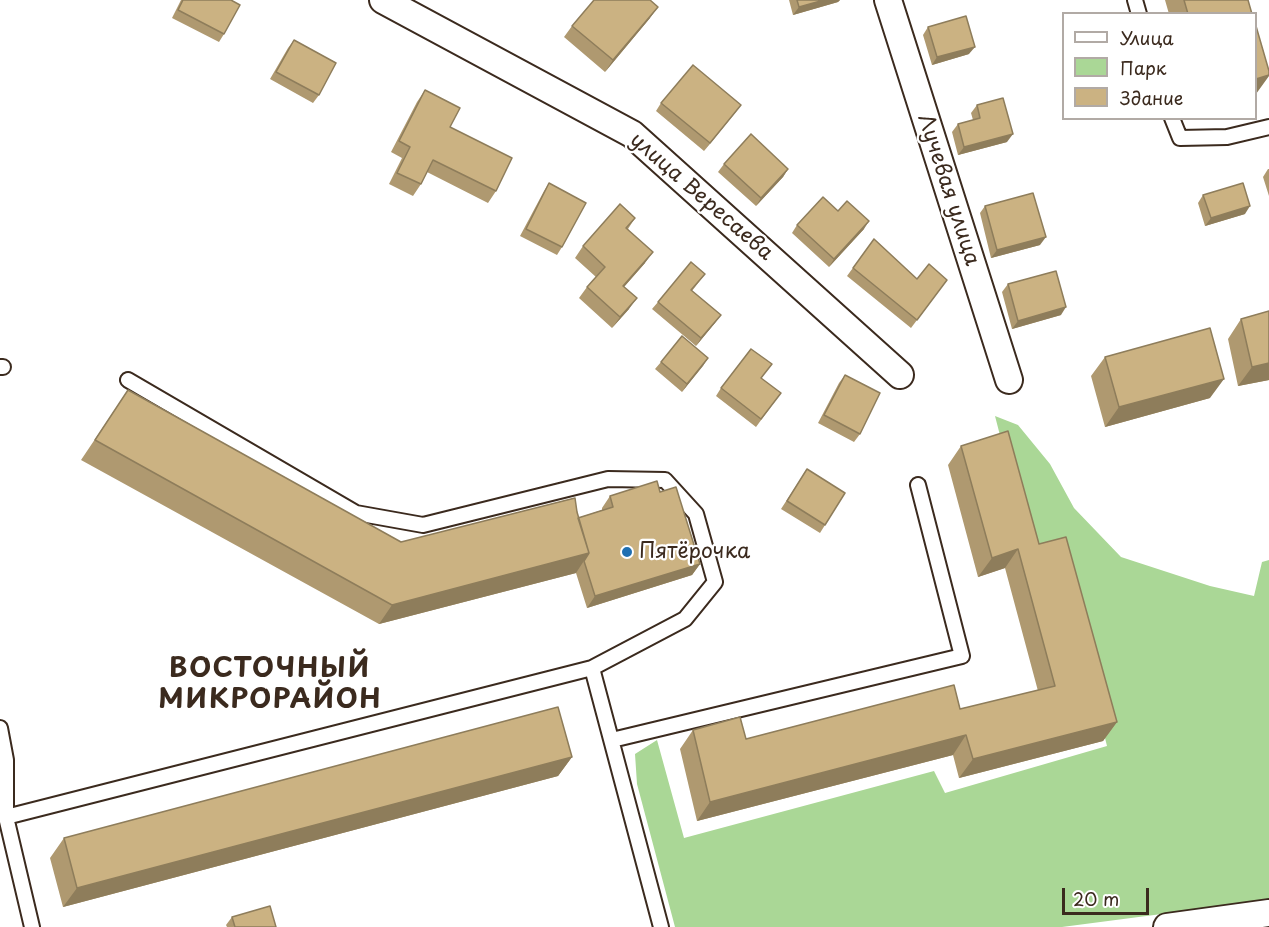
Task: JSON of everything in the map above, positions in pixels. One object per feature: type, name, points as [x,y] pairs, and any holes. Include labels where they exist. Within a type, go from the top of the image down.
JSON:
[{"type":"street","name":"улица Вересаева","points":[[383,0],[632,134],[900,375]]},
{"type":"street","name":"Лучевая улица","points":[[888,0],[1008,380]]},
{"type":"street","points":[[1167,927],[1269,913]]},
{"type":"lane","points":[[1173,120],[1180,138],[1227,136],[1269,127]]},
{"type":"lane","points":[[6,817],[592,668],[685,619],[715,582],[696,514],[665,480],[608,480],[423,525],[356,513],[128,380]]},
{"type":"lane","points":[[612,740],[962,656],[918,485]]},
{"type":"lane","points":[[592,668],[661,927]]},
{"type":"lane","points":[[0,728],[6,760],[6,817],[32,927]]},
{"type":"green space","points":[[995,416],[1018,425],[1050,464],[1074,508],[1121,557],[1210,586],[1254,596],[1262,562],[1269,560],[1269,900],[1062,927],[675,927],[637,784],[635,754],[657,740],[684,838],[934,771],[945,793],[1107,746],[1061,562],[1034,567]]},
{"type":"building","points":[[183,0],[231,0],[240,5],[224,34],[178,10]]},
{"type":"building","points":[[594,0],[650,0],[658,7],[613,60],[572,26]]},
{"type":"building","points":[[797,0],[824,0],[799,7]]},
{"type":"building","points":[[1184,0],[1248,0],[1251,12],[1187,12]]},
{"type":"building","points":[[966,16],[975,47],[937,57],[928,27]]},
{"type":"building","points":[[1257,29],[1269,71],[1269,75],[1257,79]]},
{"type":"building","points":[[294,40],[336,63],[319,95],[276,72]]},
{"type":"building","points":[[693,65],[741,105],[710,143],[661,103]]},
{"type":"building","points":[[425,90],[460,108],[450,127],[512,158],[496,191],[433,160],[421,184],[397,173],[410,147],[399,141]]},
{"type":"building","points":[[1003,98],[1013,134],[964,147],[958,124],[980,118],[977,105]]},
{"type":"building","points":[[751,134],[788,169],[761,198],[724,164]]},
{"type":"building","points":[[549,183],[586,203],[562,247],[526,229]]},
{"type":"building","points":[[1243,183],[1250,206],[1211,218],[1203,195]]},
{"type":"building","points":[[1033,193],[1046,237],[997,250],[985,206]]},
{"type":"building","points":[[823,197],[838,211],[847,201],[869,221],[834,259],[797,225]]},
{"type":"building","points":[[620,204],[635,218],[626,228],[653,252],[623,286],[637,298],[620,317],[587,287],[605,267],[583,246]]},
{"type":"building","points":[[874,239],[917,279],[929,264],[947,280],[917,320],[853,268]]},
{"type":"building","points":[[691,262],[705,274],[691,290],[721,315],[701,338],[658,302]]},
{"type":"building","points":[[1056,271],[1066,307],[1018,321],[1008,284]]},
{"type":"building","points":[[1269,311],[1269,363],[1252,367],[1241,319]]},
{"type":"building","points":[[1210,328],[1224,379],[1119,407],[1105,357]]},
{"type":"building","points":[[682,336],[708,358],[687,384],[661,362]]},
{"type":"building","points":[[751,349],[772,364],[761,378],[781,393],[761,419],[721,388]]},
{"type":"building","points":[[845,375],[880,393],[860,434],[824,415]]},
{"type":"building","points":[[128,390],[401,542],[575,498],[589,553],[392,605],[95,440]]},
{"type":"building","points":[[1008,431],[1039,544],[1066,537],[1117,722],[973,759],[966,735],[710,802],[693,730],[740,717],[746,739],[954,685],[960,709],[1055,686],[1018,549],[992,558],[961,446]]},
{"type":"building","points":[[807,469],[845,493],[825,525],[787,501]]},
{"type":"building","name":"Пятёрочка","points":[[657,481],[660,492],[676,487],[700,564],[595,596],[584,561],[589,553],[578,518],[613,507],[610,496]]},
{"type":"building","points":[[558,707],[572,757],[77,888],[64,838]]},
{"type":"building","points":[[270,906],[276,927],[235,927],[232,917]]},
{"type":"place","name":"Пятёрочка","points":[[627,552]]},
{"type":"district","name":"ВОСТОЧНЫЙ МИКРОРАЙОН","points":[[270,686]]}]
